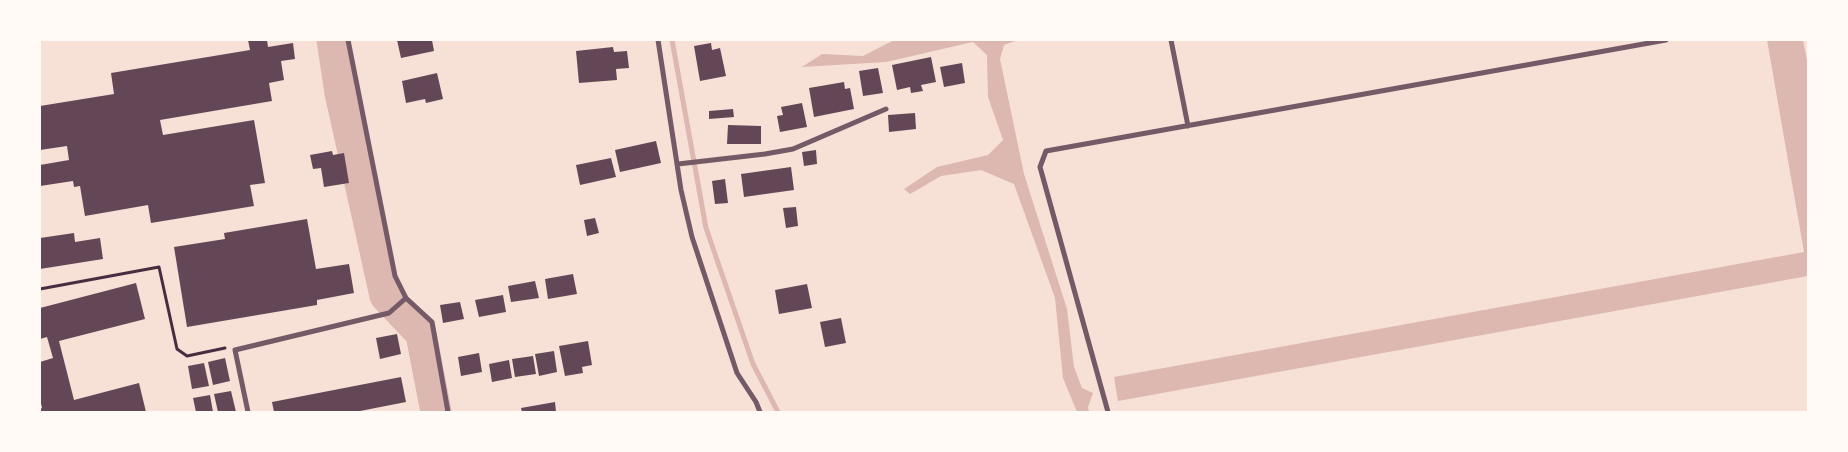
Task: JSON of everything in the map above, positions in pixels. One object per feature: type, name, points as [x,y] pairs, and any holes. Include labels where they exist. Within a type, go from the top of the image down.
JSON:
[{"type":"street","points":[[348,40],[395,276],[406,298],[432,322],[448,412]]},
{"type":"street","points":[[658,40],[681,190],[692,237],[737,373],[756,402],[760,412]]},
{"type":"street","points":[[1171,40],[1188,126]]},
{"type":"street","points":[[1108,412],[1040,168],[1046,151],[1666,40]]},
{"type":"street","points":[[678,164],[793,149],[886,109]]},
{"type":"street","points":[[248,412],[235,350],[389,313],[406,298]]},
{"type":"path","points":[[40,289],[159,267],[176,349],[187,356],[226,348],[235,350]]},
{"type":"shaded area","points":[[894,40],[1018,40],[1004,45],[1000,59],[1024,174],[1067,309],[1074,367],[1082,388],[1093,393],[1088,407],[1089,412],[1077,412],[1063,378],[1055,298],[1014,184],[981,170],[941,176],[910,194],[904,189],[937,167],[988,155],[1003,140],[988,97],[987,55],[973,42],[886,62],[802,67],[822,54],[863,56]]},
{"type":"shaded area","points":[[1767,40],[1803,40],[1808,66],[1808,276],[1118,401],[1114,377],[1804,252]]},
{"type":"building","points":[[248,40],[267,40],[268,47],[293,43],[295,59],[281,61],[284,80],[269,83],[272,101],[160,120],[163,135],[254,120],[265,183],[250,185],[254,206],[151,223],[148,205],[85,216],[80,186],[74,187],[73,181],[40,186],[40,165],[69,160],[67,146],[40,150],[40,106],[114,94],[111,73],[250,50]]},
{"type":"building","points":[[397,40],[432,40],[434,51],[401,58]]},
{"type":"building","points":[[711,43],[712,50],[720,48],[726,76],[700,81],[694,46]]},
{"type":"building","points":[[613,47],[614,52],[627,51],[629,68],[616,69],[617,80],[579,83],[576,51]]},
{"type":"building","points":[[931,57],[936,82],[921,85],[923,91],[911,93],[910,87],[897,90],[892,65]]},
{"type":"building","points":[[962,63],[965,83],[944,87],[940,67]]},
{"type":"building","points":[[878,68],[883,93],[863,96],[859,71]]},
{"type":"building","points":[[437,73],[443,99],[426,103],[425,99],[406,103],[402,81]]},
{"type":"building","points":[[844,82],[845,89],[850,88],[854,109],[814,117],[809,88]]},
{"type":"building","points":[[802,103],[807,127],[780,132],[777,116],[783,115],[781,107]]},
{"type":"building","points":[[733,109],[734,117],[709,119],[709,111]]},
{"type":"building","points":[[915,113],[916,129],[889,132],[888,115]]},
{"type":"building","points":[[728,125],[761,126],[761,144],[727,144]]},
{"type":"building","points":[[656,141],[661,163],[620,172],[615,150]]},
{"type":"building","points":[[816,150],[817,164],[804,166],[802,152]]},
{"type":"building","points":[[332,151],[333,155],[344,153],[349,183],[324,187],[321,168],[313,169],[310,155]]},
{"type":"building","points":[[611,158],[616,177],[580,185],[576,165]]},
{"type":"building","points":[[791,167],[794,190],[744,197],[741,174]]},
{"type":"building","points":[[725,179],[728,203],[715,204],[712,181]]},
{"type":"building","points":[[796,207],[798,226],[786,228],[783,208]]},
{"type":"building","points":[[595,218],[599,233],[587,236],[584,220]]},
{"type":"building","points":[[307,219],[316,269],[349,264],[354,293],[317,300],[317,305],[187,327],[174,247],[225,239],[224,233]]},
{"type":"building","points":[[74,233],[75,242],[100,238],[103,259],[40,269],[40,238]]},
{"type":"building","points":[[573,274],[577,294],[548,299],[545,279]]},
{"type":"building","points":[[535,281],[539,298],[511,302],[508,286]]},
{"type":"building","points":[[136,283],[145,319],[59,341],[74,400],[139,383],[146,412],[40,412],[42,408],[40,399],[40,362],[53,358],[47,337],[40,339],[40,308]]},
{"type":"building","points":[[807,284],[812,308],[779,314],[775,290]]},
{"type":"building","points":[[503,295],[506,312],[479,317],[475,300]]},
{"type":"building","points":[[460,302],[464,319],[443,323],[440,305]]},
{"type":"building","points":[[841,318],[846,343],[825,347],[820,322]]},
{"type":"building","points":[[397,334],[401,354],[380,359],[376,338]]},
{"type":"building","points":[[588,341],[592,365],[582,367],[583,373],[565,376],[559,346]]},
{"type":"building","points":[[554,351],[557,372],[539,376],[535,354]]},
{"type":"building","points":[[479,353],[482,372],[461,376],[458,357]]},
{"type":"building","points":[[533,356],[536,374],[515,377],[512,359]]},
{"type":"building","points":[[225,358],[230,381],[213,385],[208,362]]},
{"type":"building","points":[[509,360],[512,378],[492,382],[489,364]]},
{"type":"building","points":[[204,363],[209,386],[192,389],[188,366]]},
{"type":"building","points":[[401,377],[406,402],[355,412],[274,412],[272,402]]},
{"type":"building","points":[[231,391],[236,412],[218,412],[214,394]]},
{"type":"building","points":[[210,395],[213,412],[196,412],[193,398]]},
{"type":"building","points":[[555,402],[556,412],[522,412],[521,408]]},
{"type":"waterway","points":[[332,40],[340,93],[385,296],[421,334],[436,412]]},
{"type":"waterway","points":[[672,40],[706,228],[753,364],[778,412]]}]
